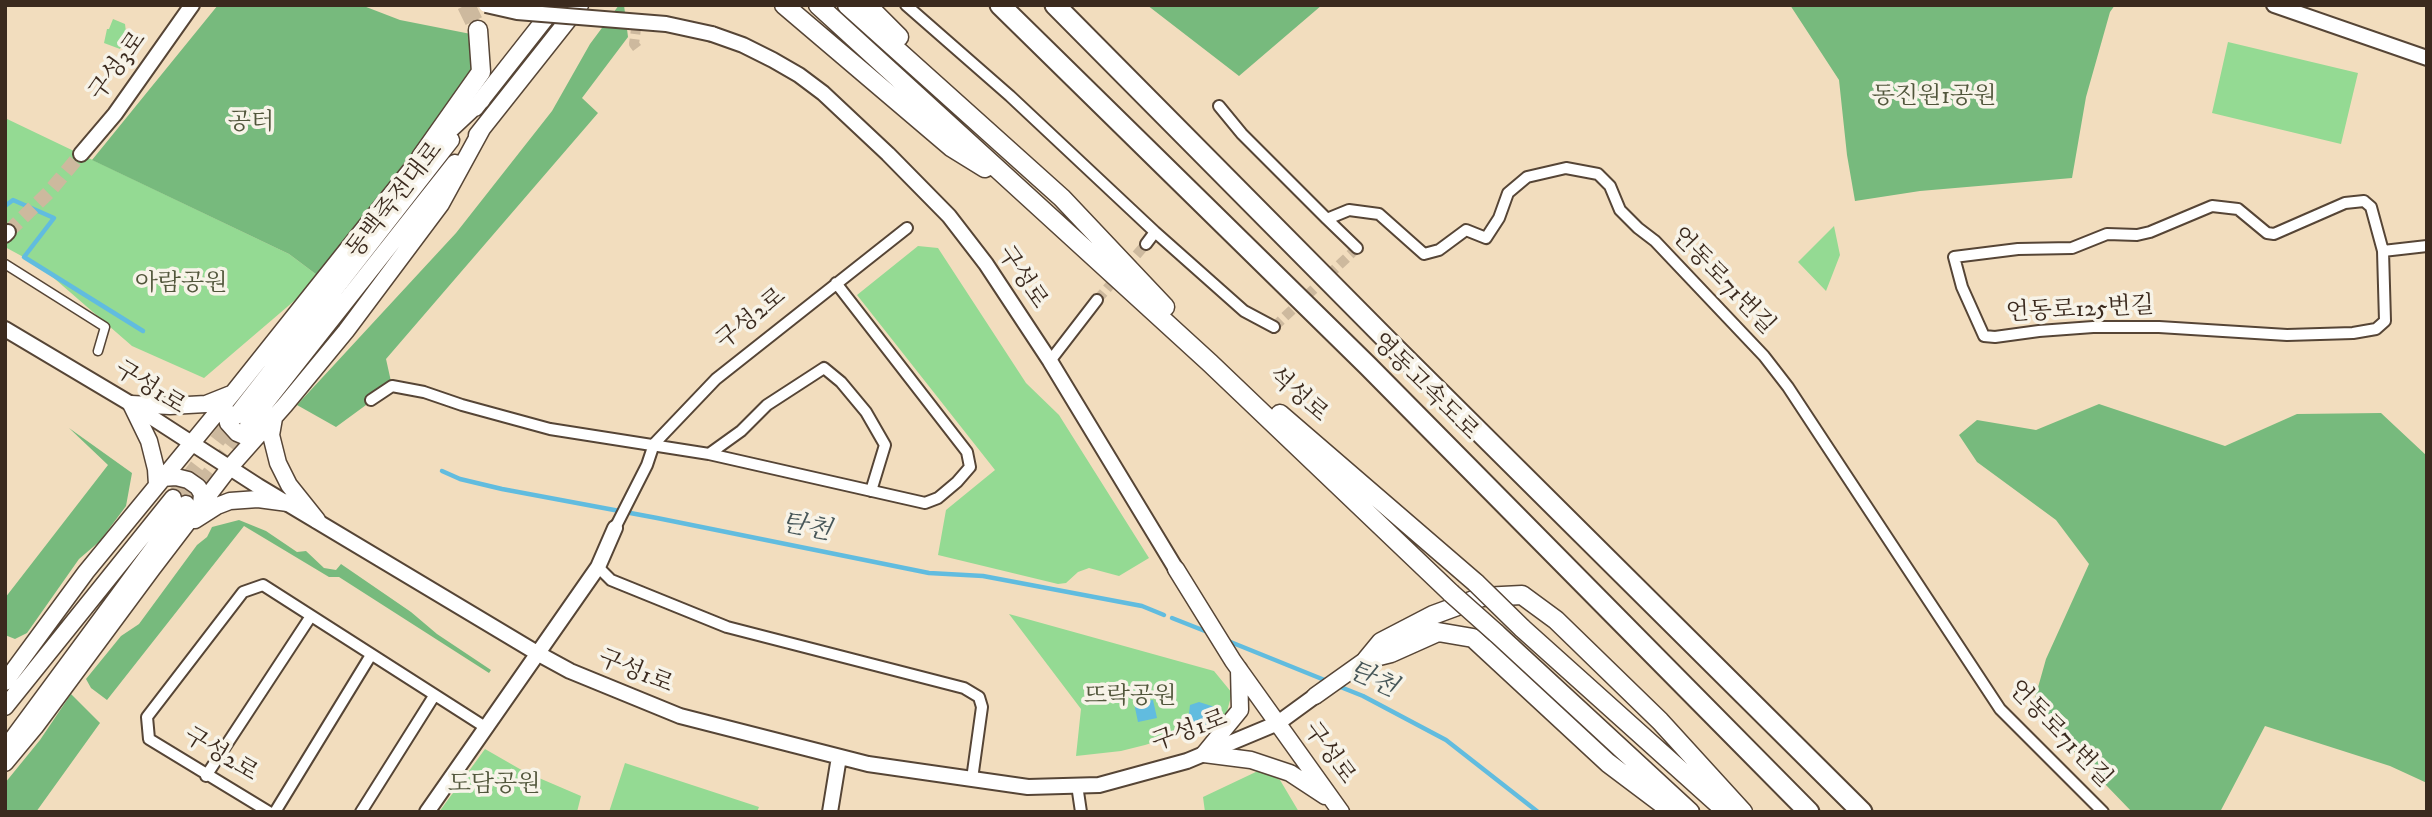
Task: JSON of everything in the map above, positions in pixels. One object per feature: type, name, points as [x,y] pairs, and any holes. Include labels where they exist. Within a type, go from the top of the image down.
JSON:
[{"type":"highway","points":[[785,5],[951,147],[1024,193]]},
{"type":"highway","name":"석성로","points":[[818,5],[1210,363],[1451,593],[1690,812]]},
{"type":"highway","name":"석성로","points":[[847,5],[1062,198],[1200,344],[1476,583],[1522,628],[1727,812]]},
{"type":"highway","points":[[867,5],[1070,198],[1200,344]]},
{"type":"highway","name":"영동고속도로","points":[[1000,5],[1368,366],[1809,812]]},
{"type":"highway","name":"영동고속도로","points":[[1055,5],[1393,346],[1863,812]]},
{"type":"highway","points":[[421,157],[481,72],[478,30]]},
{"type":"highway","points":[[1367,659],[1381,642],[1433,615],[1482,597],[1522,595],[1556,620],[1660,720],[1742,812]]},
{"type":"highway","points":[[1367,659],[1391,653],[1438,632],[1473,638],[1608,763],[1673,812]]},
{"type":"main road","name":"동백죽전대로","points":[[249,425],[482,100],[556,5]]},
{"type":"main road","name":"동백죽전대로","points":[[249,425],[580,5]]},
{"type":"main road","points":[[5,682],[86,572],[421,157],[482,100]]},
{"type":"main road","points":[[317,520],[289,485],[278,463],[271,435],[274,418],[346,331],[441,204],[482,129]]},
{"type":"main road","points":[[229,397],[225,411],[228,423],[237,433],[244,436],[249,425],[274,418]]},
{"type":"main road","points":[[160,481],[149,441],[131,404],[206,404],[229,397]]},
{"type":"main road","points":[[5,707],[186,503],[230,467],[249,425]]},
{"type":"main road","points":[[5,749],[186,503],[202,494],[198,487],[188,480],[176,477],[160,481]]},
{"type":"main road","points":[[5,763],[35,727],[184,527],[230,501],[258,499],[288,503]]},
{"type":"main road","points":[[184,527],[186,503]]},
{"type":"main road","name":"구성로","points":[[1176,569],[1236,665],[1337,806]]},
{"type":"main road","points":[[1315,696],[1367,659]]},
{"type":"main road","points":[[1204,754],[1240,710],[1236,665]]},
{"type":"main road","points":[[1204,754],[1251,760],[1290,773],[1337,806]]},
{"type":"street","name":"구성3로","points":[[81,154],[115,114],[192,5]]},
{"type":"street","name":"구성로","points":[[486,5],[517,12],[666,24],[712,34],[743,45],[799,75],[823,93],[888,153],[949,216],[986,264],[1049,361],[1176,569]]},
{"type":"street","points":[[906,5],[1010,96],[1244,311],[1274,327]]},
{"type":"street","points":[[2274,5],[2427,58]]},
{"type":"street","points":[[1219,106],[1242,134],[1357,248]]},
{"type":"street","name":"언동로71번길","points":[[1327,219],[1349,210],[1379,214],[1424,254],[1439,250],[1466,230],[1486,237],[1499,218],[1508,193],[1527,177],[1566,168],[1598,174],[1610,186],[1620,209],[1655,241],[1764,356],[1794,396],[2000,709],[2103,812]]},
{"type":"street","name":"언동로125번길","points":[[2364,201],[2371,207],[2383,251],[2385,321],[2376,329],[2366,331],[2297,335],[2159,327],[2093,327],[1984,336],[1962,287],[1954,257],[2018,248],[2072,248],[2107,234],[2151,232],[2212,206],[2238,209],[2267,233],[2274,234],[2345,203],[2364,201]]},
{"type":"street","name":"구성2로","points":[[615,528],[647,466],[654,444],[716,379],[907,228]]},
{"type":"street","points":[[1146,244],[1155,232]]},
{"type":"street","points":[[2383,251],[2427,246]]},
{"type":"street","points":[[5,264],[105,327],[98,351]]},
{"type":"street","points":[[371,400],[392,386],[424,392],[550,429],[709,454],[925,503],[937,498],[970,467],[967,452],[836,283]]},
{"type":"street","points":[[1049,361],[1097,300]]},
{"type":"street","name":"구성1로","points":[[5,329],[537,653],[570,671],[680,716],[868,764],[1028,787],[1099,785],[1204,754],[1278,723],[1315,696]]},
{"type":"street","points":[[709,454],[741,431],[766,405],[824,368],[841,382],[866,412],[885,445],[871,491]]},
{"type":"street","points":[[427,812],[598,567],[615,528]]},
{"type":"street","points":[[598,567],[611,580],[727,627],[964,688],[979,697],[982,707],[972,779]]},
{"type":"street","name":"구성2로","points":[[269,812],[149,739],[148,716],[243,592],[263,585],[311,616]]},
{"type":"street","points":[[206,776],[311,616],[485,727]]},
{"type":"street","points":[[275,812],[371,655]]},
{"type":"street","points":[[361,812],[434,696]]},
{"type":"street","points":[[830,812],[839,757]]},
{"type":"street","points":[[1077,785],[1081,812]]},
{"type":"green space","name":"공터","points":[[218,5],[361,5],[400,20],[486,37],[485,60],[321,278],[289,254],[92,160]]},
{"type":"green space","points":[[619,5],[624,5],[628,37],[582,98],[598,113],[386,359],[392,386],[336,427],[297,405],[456,233],[552,111],[590,44]]},
{"type":"green space","points":[[1147,5],[1322,5],[1239,76]]},
{"type":"green space","name":"동진원1공원","points":[[1790,5],[2115,5],[2110,12],[2086,97],[2072,178],[1920,191],[1855,201],[1839,80]]},
{"type":"green space","points":[[113,19],[125,24],[126,32],[120,49],[104,43],[107,29]]},
{"type":"green space","points":[[2228,42],[2358,73],[2341,144],[2212,113]]},
{"type":"green space","name":"아람공원","points":[[5,118],[289,254],[321,278],[204,378],[132,346],[40,266],[5,247]]},
{"type":"green space","points":[[1834,226],[1840,255],[1826,291],[1798,262]]},
{"type":"green space","points":[[918,246],[938,248],[1026,383],[1059,415],[1149,558],[1119,576],[1089,568],[1078,572],[1066,583],[1058,584],[938,555],[946,510],[995,470],[857,295]]},
{"type":"green space","points":[[2099,404],[2225,446],[2297,414],[2381,413],[2427,456],[2427,783],[2390,766],[2265,726],[2220,812],[2132,812],[2050,727],[2035,698],[2046,659],[2089,564],[2056,520],[1977,462],[1959,435],[1977,420],[2036,430]]},
{"type":"green space","points":[[69,428],[132,473],[126,506],[100,541],[79,559],[27,633],[15,639],[5,635],[5,598],[108,465]]},
{"type":"green space","points":[[239,520],[266,531],[297,552],[306,551],[324,568],[336,570],[341,564],[491,670],[489,673],[339,577],[329,577],[244,526],[107,700],[91,688],[86,679],[121,636],[139,624],[212,527]]},
{"type":"green space","name":"뜨락공원","points":[[1009,614],[1214,671],[1232,693],[1226,715],[1187,732],[1145,745],[1121,751],[1076,756],[1081,709]]},
{"type":"green space","points":[[71,694],[100,723],[36,812],[5,812],[5,783],[40,740]]},
{"type":"green space","name":"도담공원","points":[[485,749],[525,772],[581,796],[577,812],[439,812]]},
{"type":"green space","points":[[625,763],[759,807],[757,812],[609,812]]},
{"type":"green space","points":[[1260,770],[1280,780],[1299,812],[1205,812],[1203,797]]},
{"type":"water","points":[[1153,700],[1157,718],[1138,722],[1134,703]]},
{"type":"water","points":[[1199,702],[1218,708],[1219,719],[1190,731],[1190,705]]},
{"type":"waterway","points":[[5,206],[13,200],[54,218],[24,257],[143,331]]},
{"type":"waterway","name":"탄천","points":[[442,471],[460,479],[502,489],[929,573],[983,576],[1142,606],[1164,615]]},
{"type":"waterway","name":"탄천","points":[[1172,618],[1210,633]]},
{"type":"waterway","name":"탄천","points":[[1228,641],[1327,681]]},
{"type":"waterway","name":"탄천","points":[[1338,686],[1363,696],[1446,740],[1538,812]]},
{"type":"tunnel","points":[[466,5],[478,30]]},
{"type":"tunnel","points":[[637,48],[634,44],[638,14]]},
{"type":"tunnel","points":[[8,232],[49,192],[81,154]]},
{"type":"tunnel","points":[[1097,300],[1146,244]]},
{"type":"tunnel","points":[[1274,327],[1357,248]]},
{"type":"tunnel","points":[[173,498],[236,416]]},
{"type":"tunnel","points":[[186,504],[248,425]]}]
